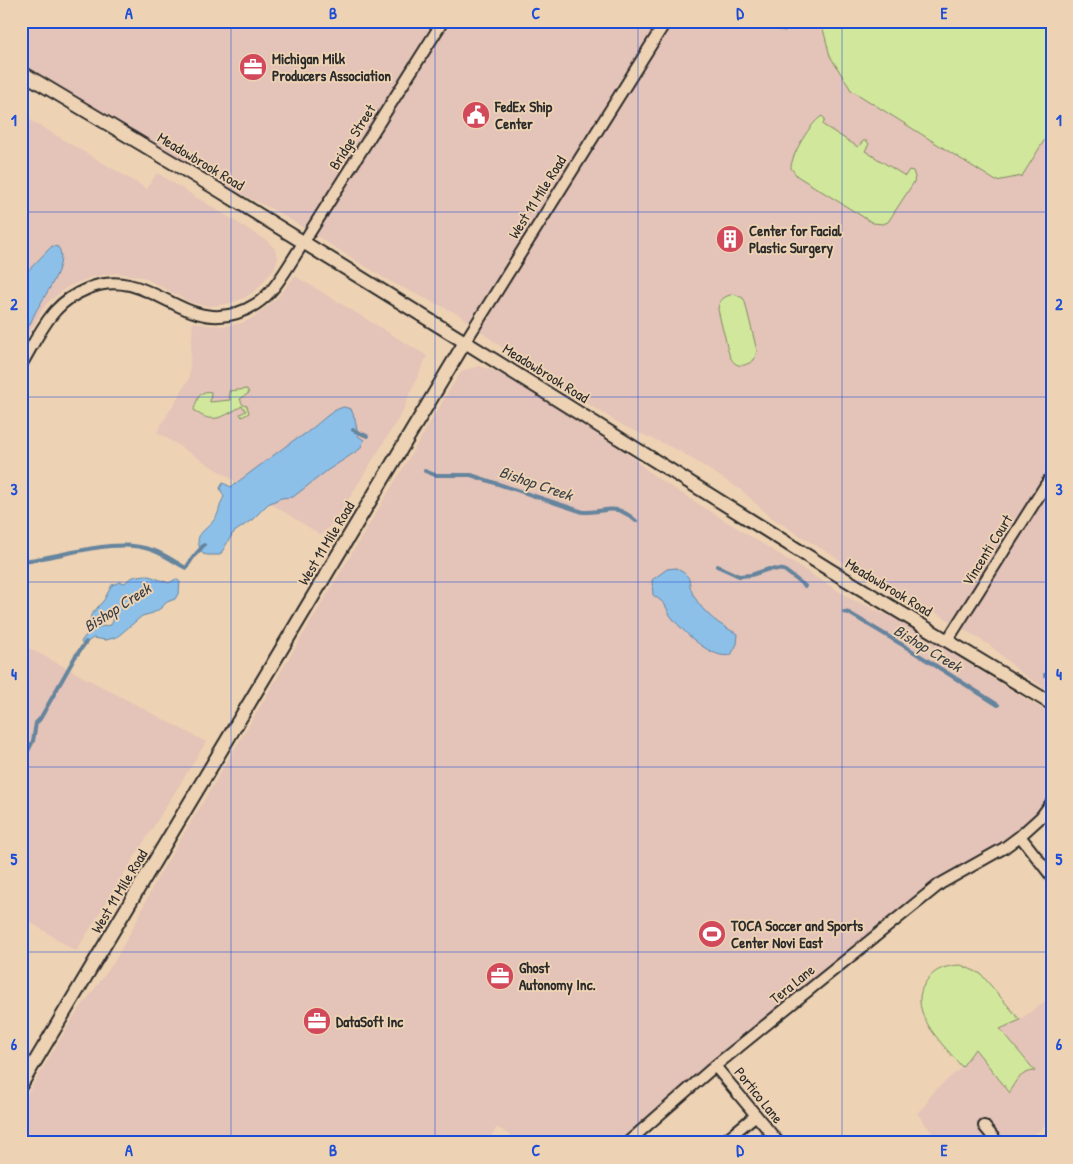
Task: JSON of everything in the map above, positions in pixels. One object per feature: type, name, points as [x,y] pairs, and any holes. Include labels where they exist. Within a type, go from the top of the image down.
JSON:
[{"type":"street","name":"Bridge Street","points":[[21,365],[55,311],[84,290],[102,284],[124,283],[144,288],[174,305],[198,314],[224,316],[240,312],[256,304],[270,291],[304,243],[442,21]]},
{"type":"street","name":"West 11 Mile Road","points":[[21,1085],[465,342],[666,21]]},
{"type":"street","name":"Meadowbrook Road","points":[[21,72],[304,243],[822,565],[1052,704]]},
{"type":"street","name":"Vincenti Court","points":[[947,640],[1052,475]]},
{"type":"street","name":"Tera Lane","points":[[626,1143],[715,1066],[940,884],[1004,848],[1020,836],[1041,817],[1052,802]]},
{"type":"street","points":[[1020,836],[1052,877]]},
{"type":"street","name":"Portico Lane","points":[[715,1066],[779,1143]]},
{"type":"street","points":[[722,1143],[756,1115]]},
{"type":"street","points":[[984,1126],[998,1143]]},
{"type":"shaded area","points":[[21,21],[1052,21],[1052,693],[1020,672],[991,646],[942,616],[886,588],[791,530],[771,517],[740,489],[678,450],[624,426],[528,367],[458,314],[389,281],[278,212],[225,186],[21,63]]},
{"type":"shaded area","points":[[21,115],[147,189],[157,173],[267,241],[275,249],[278,259],[274,269],[257,289],[244,298],[227,304],[209,306],[192,303],[143,277],[117,273],[91,277],[67,287],[46,304],[21,345]]},
{"type":"shaded area","points":[[295,276],[427,356],[403,411],[335,521],[321,535],[157,432],[189,379],[193,322],[225,326],[242,323],[256,316],[278,297]]},
{"type":"shaded area","points":[[480,366],[498,372],[550,402],[612,441],[654,476],[732,525],[851,599],[894,618],[1052,715],[1052,790],[1036,813],[1020,829],[1000,844],[952,869],[918,893],[721,1053],[654,1113],[617,1143],[523,1143],[497,1127],[487,1143],[21,1143],[21,1105],[71,1021],[115,961],[155,882],[458,376],[464,370]]},
{"type":"shaded area","points":[[21,644],[206,742],[76,951],[21,916]]},
{"type":"shaded area","points":[[1052,996],[1052,1120],[1024,1143],[940,1143],[917,1113],[924,1108],[930,1095],[962,1067],[975,1048],[1010,1092],[1012,1085],[1022,1075],[1029,1071],[1035,1071],[1000,1029],[1020,1020]]},
{"type":"green space","points":[[821,21],[1052,21],[1052,128],[1022,176],[996,181],[851,90],[830,56]]},
{"type":"green space","points":[[822,116],[825,119],[823,125],[858,147],[863,141],[867,141],[869,144],[865,151],[905,176],[909,170],[913,171],[914,182],[888,222],[883,224],[873,223],[797,176],[791,168],[794,155],[802,139]]},
{"type":"green space","points":[[734,294],[743,298],[745,302],[757,351],[754,360],[741,365],[736,364],[730,356],[718,309],[723,298]]},
{"type":"green space","points":[[247,389],[249,393],[240,399],[243,405],[247,406],[249,413],[242,417],[240,414],[246,411],[242,406],[218,418],[207,418],[194,410],[197,400],[204,392],[211,392],[210,402],[230,400],[229,391]]},
{"type":"green space","points":[[961,965],[981,974],[1020,1020],[1000,1029],[1035,1071],[1019,1077],[1013,1084],[1010,1093],[975,1049],[962,1067],[938,1039],[924,1017],[920,1005],[920,994],[928,978],[940,969]]},
{"type":"water","points":[[766,21],[793,21],[785,31],[771,28]]},
{"type":"water","points":[[52,246],[58,247],[61,254],[58,271],[21,337],[21,278]]},
{"type":"water","points":[[344,407],[351,409],[358,436],[364,440],[360,449],[328,470],[293,497],[281,498],[268,504],[253,519],[233,533],[220,555],[203,554],[198,542],[200,534],[214,520],[217,514],[224,497],[220,488],[223,483],[231,487],[294,440],[301,437],[332,412]]},
{"type":"water","points":[[676,568],[688,577],[691,591],[707,614],[718,623],[738,634],[737,644],[731,655],[716,653],[699,644],[678,625],[670,616],[664,604],[653,595],[652,580],[667,569]]},
{"type":"water","points":[[146,575],[169,583],[176,579],[180,582],[179,592],[175,599],[167,602],[153,613],[142,616],[117,637],[106,640],[93,638],[83,645],[81,642],[90,631],[111,625],[113,621],[113,614],[108,614],[95,624],[90,624],[91,615],[104,600],[112,585],[120,582],[125,583],[137,576]]},
{"type":"waterway","name":"Bishop Creek","points":[[353,430],[367,436]]},
{"type":"waterway","name":"Bishop Creek","points":[[425,471],[435,475],[471,475],[583,512],[611,509],[622,512],[636,521]]},
{"type":"waterway","points":[[21,561],[121,545],[137,546],[152,550],[186,568],[204,545]]},
{"type":"waterway","name":"Bishop Creek","points":[[717,566],[739,576],[751,575],[769,569],[784,570],[805,586]]},
{"type":"waterway","name":"Bishop Creek","points":[[844,612],[849,613],[906,647],[998,705]]},
{"type":"waterway","name":"Bishop Creek","points":[[21,764],[33,741],[36,723],[86,642]]},
{"type":"waterway","name":"Bishop Creek","points":[[1045,675],[1052,670]]},
{"type":"place","name":"Michigan Milk Producers Association","points":[[253,67]]},
{"type":"place","name":"FedEx Ship Center","points":[[476,115]]},
{"type":"place","name":"Center for Facial Plastic Surgery","points":[[730,239]]},
{"type":"place","name":"TOCA Soccer and Sports Center Novi East","points":[[712,934]]},
{"type":"place","name":"Ghost Autonomy Inc.","points":[[500,976]]},
{"type":"place","name":"DataSoft Inc","points":[[317,1021]]}]
